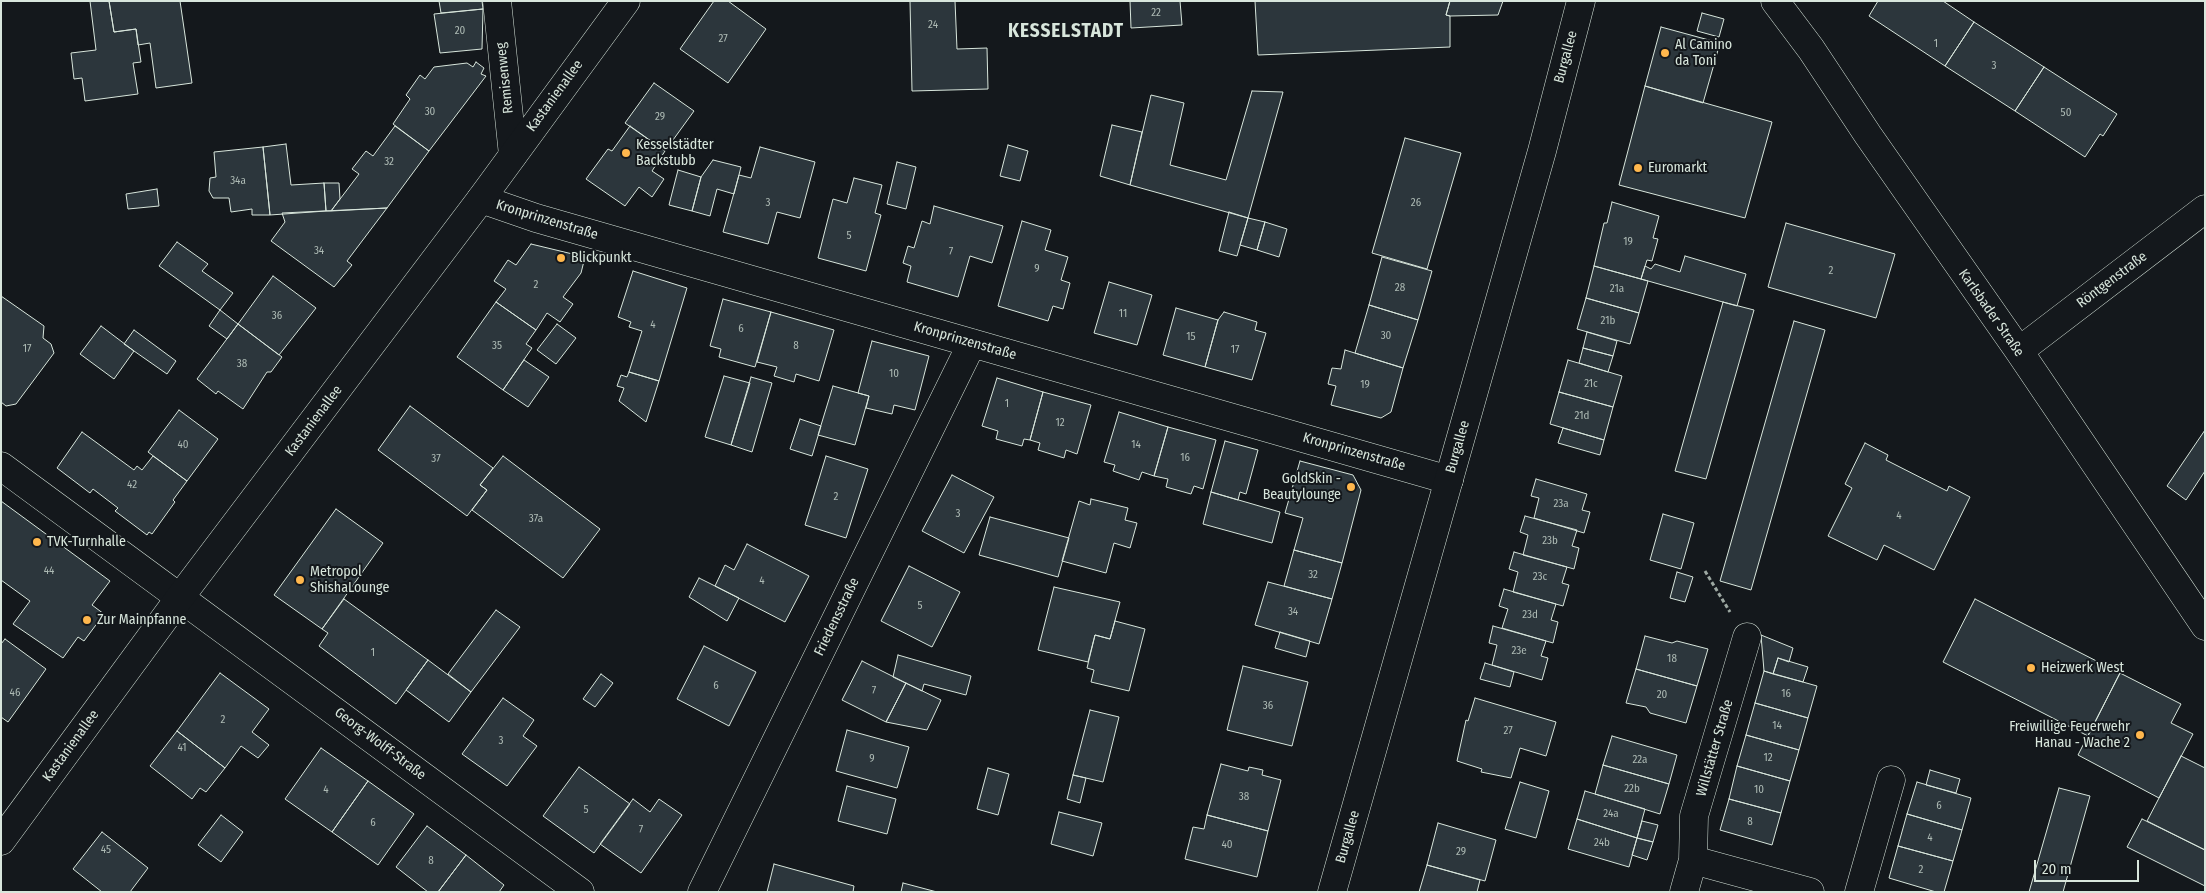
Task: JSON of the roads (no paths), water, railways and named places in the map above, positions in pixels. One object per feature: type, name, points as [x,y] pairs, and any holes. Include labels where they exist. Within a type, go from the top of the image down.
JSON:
[{"type":"street","name":"Remisenweg","points":[[497,1],[513,155]]},
{"type":"street","name":"Kastanienallee","points":[[1,841],[181,596],[481,199],[626,1]]},
{"type":"street","name":"Burgallee","points":[[1332,892],[1542,151],[1581,1]]},
{"type":"street","name":"Karlsbader Straße","points":[[1775,1],[1811,49],[1868,135],[2019,351],[2205,626]]},
{"type":"street","name":"Kronprinzenstraße","points":[[481,199],[536,218],[1449,480]]},
{"type":"street","name":"Röntgenstraße","points":[[2019,351],[2205,210]]},
{"type":"street","name":"Friedensstraße","points":[[702,892],[972,343]]},
{"type":"street","name":"Georg-Wolff-Straße","points":[[1,466],[181,596],[580,892]]},
{"type":"street","name":"Willstätter Straße","points":[[1684,892],[1693,860],[1694,816],[1747,637]]},
{"type":"street","points":[[1859,892],[1891,780]]},
{"type":"street","points":[[1693,860],[1810,892]]},
{"type":"place","name":"Al Camino da Toni","points":[[1665,53]]},
{"type":"place","name":"Kesselstädter Backstubb","points":[[626,153]]},
{"type":"place","name":"Euromarkt","points":[[1638,168]]},
{"type":"place","name":"Blickpunkt","points":[[561,258]]},
{"type":"place","name":"GoldSkin - Beautylounge","points":[[1351,487]]},
{"type":"place","name":"TVK-Turnhalle","points":[[37,542]]},
{"type":"place","name":"Metropol ShishaLounge","points":[[300,580]]},
{"type":"place","name":"Zur Mainpfanne","points":[[87,620]]},
{"type":"place","name":"Heizwerk West","points":[[2031,668]]},
{"type":"place","name":"Freiwillige Feuerwehr Hanau - Wache 2","points":[[2140,735]]},
{"type":"district","name":"KESSELSTADT","points":[[1066,32]]}]
